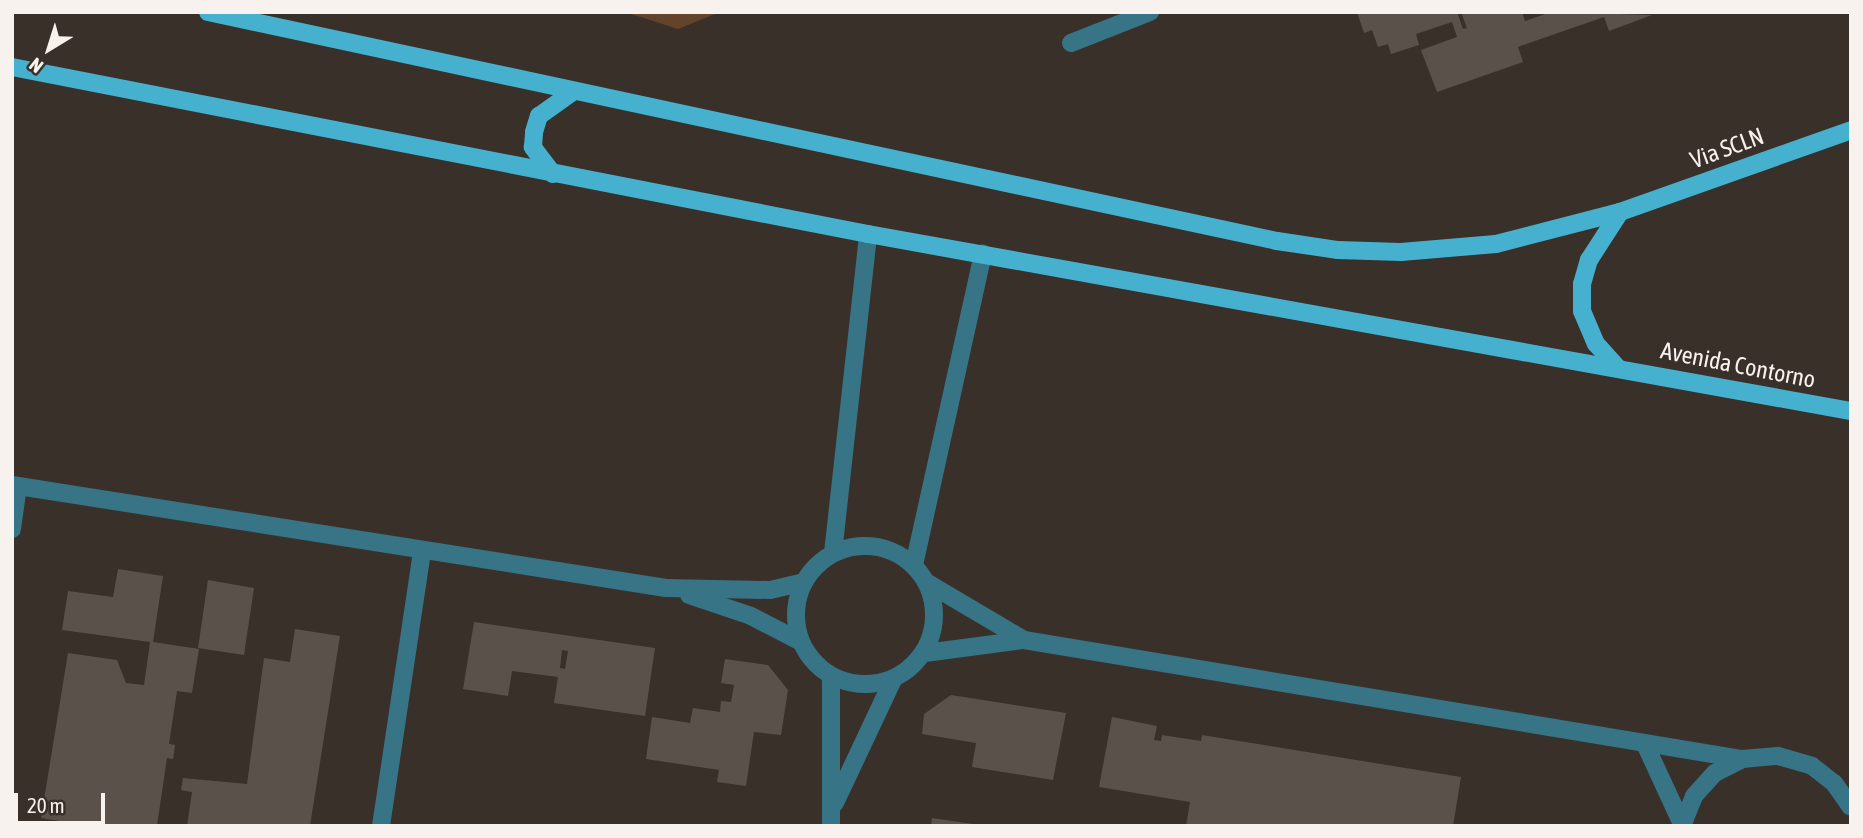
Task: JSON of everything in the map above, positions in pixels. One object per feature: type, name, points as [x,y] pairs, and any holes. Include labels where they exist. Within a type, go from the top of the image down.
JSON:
[{"type":"main road","name":"Via SCLN","points":[[208,12],[1338,250],[1401,252],[1496,244],[1620,212],[1851,130]]},
{"type":"main road","name":"Avenida Contorno","points":[[12,67],[868,234],[1851,411]]},
{"type":"main road","points":[[553,174],[533,148],[534,132],[539,116],[574,91]]},
{"type":"main road","points":[[1617,368],[1597,344],[1582,312],[1582,284],[1589,260],[1620,212]]},
{"type":"street","points":[[1071,43],[1150,12]]},
{"type":"street","points":[[833,553],[868,234]]},
{"type":"street","points":[[914,565],[983,254]]},
{"type":"street","points":[[12,529],[15,485],[422,552],[666,588],[770,590],[804,582]]},
{"type":"street","points":[[892,680],[851,684],[831,676],[816,664],[801,642],[796,611],[804,582],[833,553],[861,545],[880,548],[914,565],[926,582],[936,618],[925,653]]},
{"type":"street","points":[[381,826],[422,552]]},
{"type":"street","points":[[926,582],[1024,640]]},
{"type":"street","points":[[666,588],[751,616],[801,642]]},
{"type":"street","points":[[834,806],[892,680],[925,653],[1024,640],[1742,759],[1778,756],[1812,766],[1834,783],[1851,807]]},
{"type":"street","points":[[831,676],[834,806],[831,826]]},
{"type":"street","points":[[1645,744],[1682,825]]},
{"type":"street","points":[[1682,825],[1694,796],[1715,773],[1742,759]]},
{"type":"shaded area","points":[[625,12],[720,12],[678,29]]},
{"type":"building","points":[[1357,12],[1457,12],[1463,29],[1467,28],[1461,12],[1522,12],[1525,21],[1551,12],[1652,15],[1609,31],[1604,17],[1523,45],[1518,47],[1523,62],[1437,92],[1421,50],[1457,37],[1452,22],[1416,34],[1419,45],[1391,54],[1388,44],[1378,47],[1372,30],[1364,33]]},
{"type":"building","points":[[118,569],[163,576],[153,642],[199,649],[192,693],[177,691],[169,744],[175,745],[173,759],[167,758],[157,826],[90,826],[41,818],[68,653],[117,660],[126,683],[144,685],[150,642],[62,630],[68,591],[113,597]]},
{"type":"building","points":[[208,580],[254,588],[244,655],[198,648]]},
{"type":"building","points":[[474,622],[655,648],[645,716],[554,703],[558,677],[512,671],[508,696],[463,689]],"holes":[[[562,650],[568,651],[565,669],[560,668]]]},
{"type":"building","points":[[295,629],[340,636],[310,826],[187,826],[192,792],[181,790],[183,778],[247,784],[264,658],[290,662]]},
{"type":"building","points":[[725,659],[768,665],[788,690],[781,735],[754,732],[746,786],[717,782],[719,770],[646,759],[652,717],[690,723],[693,708],[720,712],[721,701],[731,702],[734,685],[721,683]]},
{"type":"building","points":[[951,695],[1066,713],[1053,780],[972,767],[976,743],[922,734],[924,714]]},
{"type":"building","points":[[1112,717],[1157,726],[1154,740],[1161,741],[1162,735],[1201,741],[1202,735],[1461,777],[1453,826],[1186,826],[1190,802],[1099,787]]},
{"type":"building","points":[[932,818],[973,824],[973,826],[931,826]]}]
